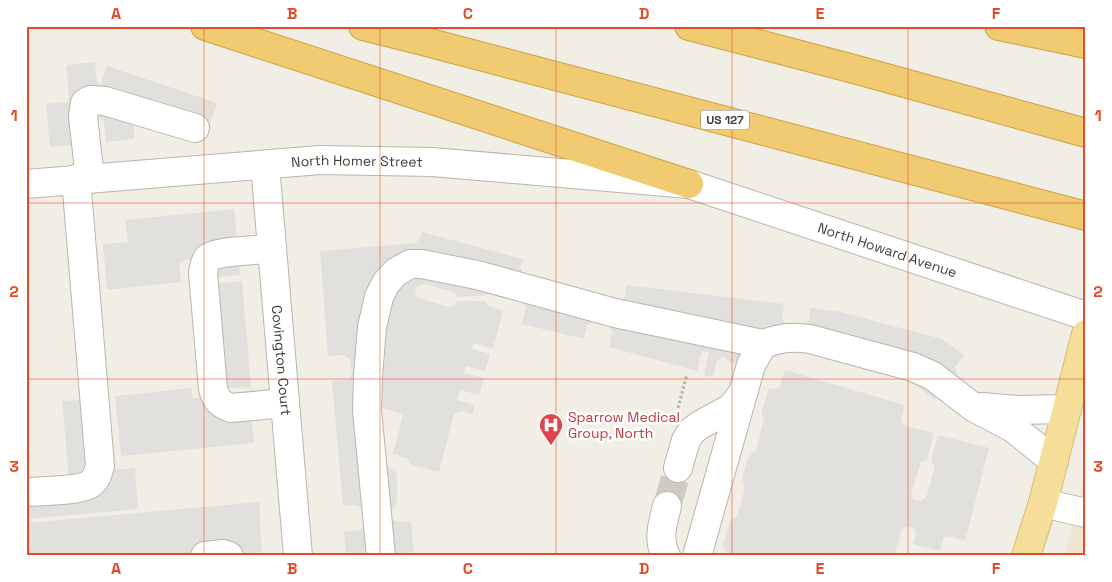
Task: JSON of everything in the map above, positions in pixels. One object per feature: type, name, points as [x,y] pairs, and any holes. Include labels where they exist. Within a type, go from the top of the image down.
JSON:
[{"type":"highway","points":[[205,26],[690,184]]},
{"type":"highway","name":"US 127","points":[[363,26],[1086,216]]},
{"type":"highway","points":[[689,26],[1086,133]]},
{"type":"highway","points":[[999,26],[1086,44]]},
{"type":"main road","points":[[1026,556],[1043,503],[1086,334]]},
{"type":"street","points":[[26,492],[81,488],[91,484],[100,466],[83,179],[82,117],[85,103],[90,100],[105,101],[195,128]]},
{"type":"street","name":"North Homer Street","points":[[26,184],[320,160],[432,162],[690,184]]},
{"type":"street","name":"Covington Court","points":[[265,165],[298,556]]},
{"type":"street","name":"North Howard Avenue","points":[[690,184],[1086,316]]},
{"type":"street","points":[[272,249],[219,254],[209,257],[204,264],[213,389],[215,399],[231,408],[285,403]]},
{"type":"street","points":[[381,556],[367,410],[372,327],[379,297],[386,283],[396,272],[410,264],[422,264],[477,275],[615,313],[763,344],[781,338],[796,337],[913,366],[933,376],[973,407],[1013,428],[1054,461]]},
{"type":"street","points":[[697,556],[751,364],[763,344]]},
{"type":"street","points":[[678,468],[686,440],[692,431],[731,408],[743,393]]},
{"type":"street","points":[[973,407],[1017,410],[1067,409]]},
{"type":"street","points":[[1043,503],[1086,513]]},
{"type":"street","points":[[666,556],[661,540],[667,506]]},
{"type":"street","points":[[205,556],[223,554],[229,556]]},
{"type":"shaded area","points":[[95,62],[97,82],[100,85],[107,66],[217,103],[207,132],[139,124],[134,125],[134,139],[106,142],[104,121],[100,119],[98,121],[100,145],[50,147],[46,104],[67,102],[69,96],[66,65]]},
{"type":"shaded area","points":[[234,209],[240,275],[219,277],[217,279],[220,283],[242,281],[251,387],[230,388],[227,391],[229,394],[249,392],[254,443],[121,456],[115,396],[191,388],[193,398],[208,397],[195,263],[189,259],[179,264],[181,282],[107,290],[103,244],[128,242],[125,220]]},
{"type":"shaded area","points":[[422,232],[523,259],[520,268],[523,273],[517,299],[493,293],[458,297],[454,292],[424,284],[416,287],[415,292],[419,298],[448,307],[455,305],[457,301],[486,301],[488,306],[503,310],[493,349],[473,343],[472,349],[490,354],[485,371],[466,366],[464,373],[484,378],[479,395],[460,390],[457,400],[475,405],[473,414],[461,411],[454,414],[439,472],[410,464],[407,458],[393,454],[403,414],[381,408],[386,462],[390,469],[397,473],[397,503],[390,512],[392,518],[397,522],[411,521],[414,556],[346,556],[344,532],[360,530],[365,524],[362,509],[356,505],[343,506],[332,381],[348,380],[352,374],[350,359],[343,355],[328,356],[320,251],[415,243],[421,238]]},
{"type":"shaded area","points":[[626,285],[784,304],[782,319],[786,324],[804,324],[809,321],[810,308],[841,312],[942,339],[964,355],[955,367],[957,375],[934,400],[918,386],[895,373],[803,352],[787,353],[772,358],[762,371],[731,363],[723,357],[717,360],[713,377],[704,375],[709,352],[702,351],[697,371],[609,347],[612,332],[610,326],[595,322],[587,325],[584,339],[522,324],[526,308],[523,301],[620,301],[625,297]]},
{"type":"shaded area","points":[[785,370],[905,405],[901,420],[905,426],[934,433],[927,460],[921,462],[911,494],[914,500],[920,501],[926,498],[935,466],[931,461],[938,435],[989,448],[965,541],[949,536],[943,538],[940,551],[913,544],[916,534],[914,528],[908,526],[902,529],[894,556],[726,556],[727,552],[723,546],[730,521],[737,517],[745,487],[742,479],[749,454],[756,450],[764,419],[761,414],[769,388],[775,389],[780,386]]},
{"type":"shaded area","points":[[103,398],[110,470],[135,468],[138,509],[26,519],[26,484],[69,480],[62,401]]},
{"type":"shaded area","points":[[1086,471],[1086,556],[1064,556]]},
{"type":"shaded area","points":[[259,502],[262,556],[26,556],[26,523]]},
{"type":"tunnel","points":[[667,506],[678,468]]},
{"type":"place","name":"Sparrow Medical Group, North","points":[[551,446]]}]
